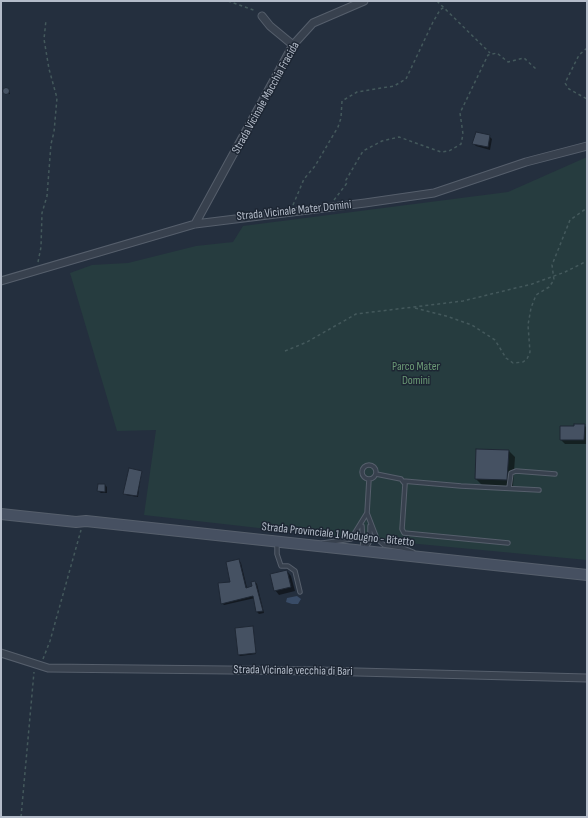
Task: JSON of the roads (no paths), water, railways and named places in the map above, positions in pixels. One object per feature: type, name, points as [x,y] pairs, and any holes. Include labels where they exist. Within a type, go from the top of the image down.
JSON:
[{"type":"main road","name":"Strada Provinciale 1 Modugno - Bitetto","points":[[1,508],[76,518],[86,521],[587,575]]},
{"type":"main road","name":"Strada Provinciale 1 Modugno - Bitetto","points":[[1,514],[76,522],[86,521]]},
{"type":"street","name":"Strada Vicinale Macchia Fracida","points":[[195,224],[293,45],[313,23],[364,1]]},
{"type":"street","points":[[262,16],[270,26],[293,45]]},
{"type":"street","name":"Strada Vicinale Mater Domini","points":[[1,281],[195,224],[434,193],[453,185],[526,162],[587,146]]},
{"type":"street","name":"Strada Vicinale vecchia di Bari","points":[[1,654],[48,668],[319,671],[587,678]]},
{"type":"lane","points":[[369,479],[365,478],[362,474],[363,469],[366,466],[373,466],[376,470],[376,474]]},
{"type":"lane","points":[[509,488],[511,473],[516,471],[555,474]]},
{"type":"lane","points":[[369,479],[373,478],[376,474]]},
{"type":"lane","points":[[376,474],[403,481],[539,490]]},
{"type":"lane","points":[[369,479],[367,513],[377,539],[384,545],[403,548],[423,557]]},
{"type":"lane","points":[[403,481],[405,494],[402,528],[404,533],[508,543]]},
{"type":"lane","points":[[312,546],[336,540],[348,540],[354,536],[367,513]]},
{"type":"lane","points":[[363,551],[370,541],[370,522]]},
{"type":"lane","points":[[362,523],[361,530],[363,551]]},
{"type":"lane","points":[[277,542],[277,554],[281,566],[288,566],[295,571],[300,592]]},
{"type":"water","points":[[297,596],[301,599],[298,604],[286,602],[287,598]]},
{"type":"park label","name":"Parco Mater Domini","points":[[416,374]]}]
